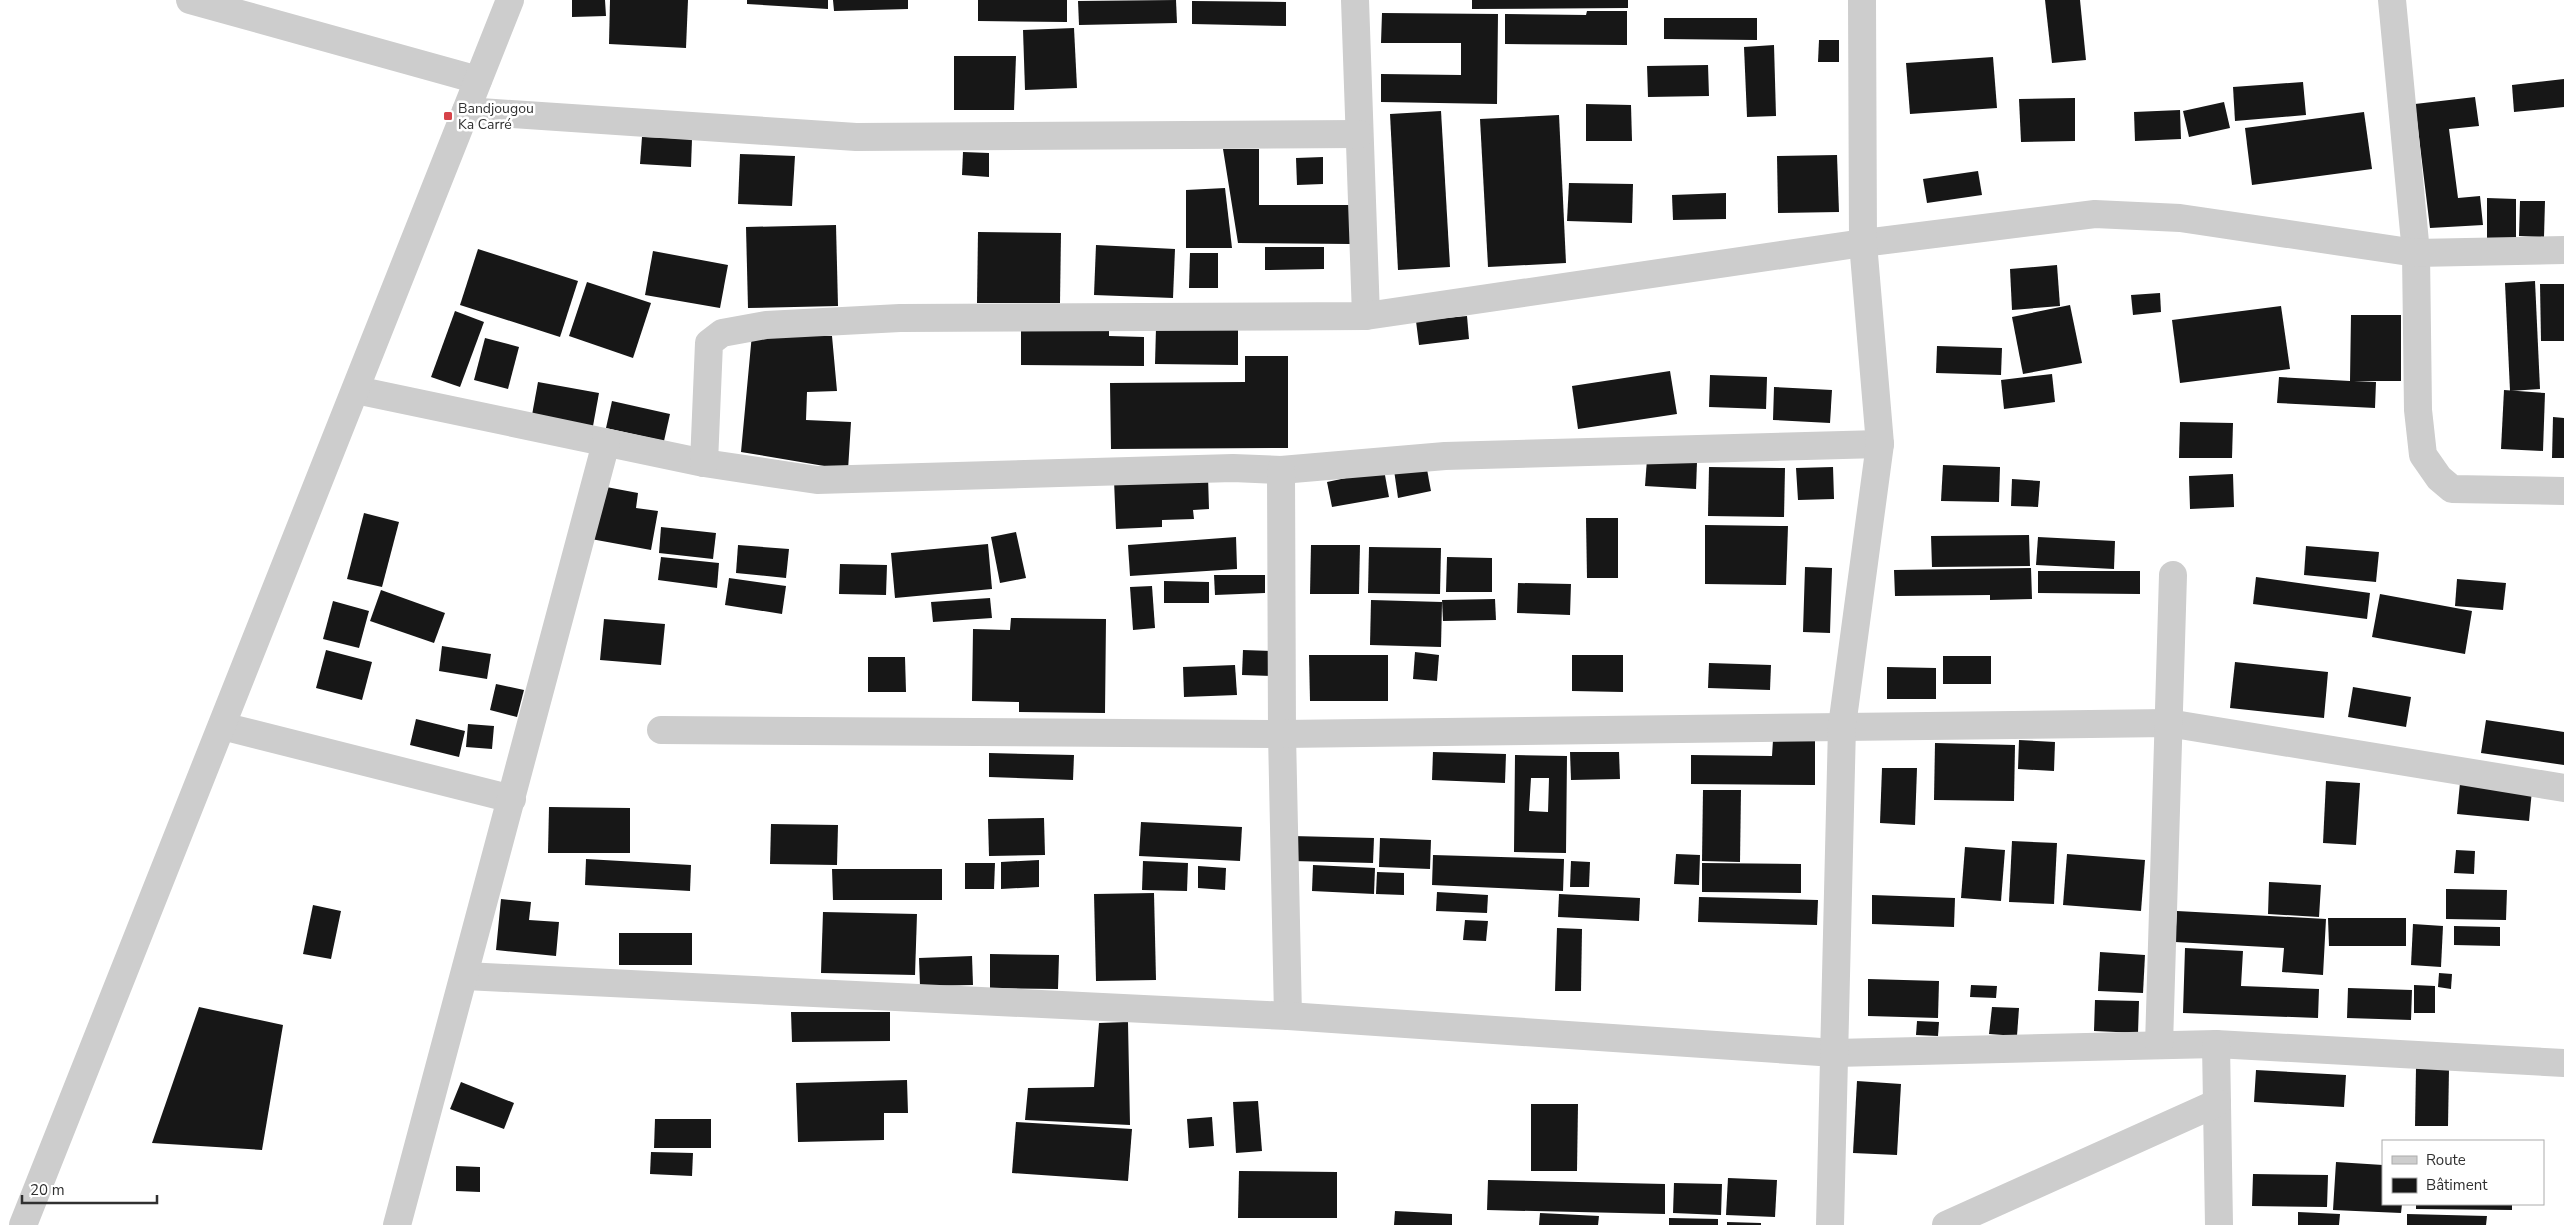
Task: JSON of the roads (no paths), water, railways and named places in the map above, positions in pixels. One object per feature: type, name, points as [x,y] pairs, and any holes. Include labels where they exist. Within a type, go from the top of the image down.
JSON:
[{"type":"street","points":[[190,0],[478,80]]},
{"type":"street","points":[[23,1225],[510,0]]},
{"type":"street","points":[[1355,0],[1366,316]]},
{"type":"street","points":[[1830,1225],[1842,726],[1880,444],[1863,243],[1862,0]]},
{"type":"street","points":[[2392,0],[2416,253],[2418,410],[2423,454],[2439,478],[2452,489],[2564,491]]},
{"type":"street","points":[[466,111],[856,137],[1359,134]]},
{"type":"street","points":[[704,463],[710,343],[722,333],[766,325],[900,318],[1366,316],[1863,243],[2096,214],[2180,218],[2416,253],[2564,250]]},
{"type":"street","points":[[356,390],[704,463],[816,480],[1233,468],[1281,470],[1444,456],[1880,444]]},
{"type":"street","points":[[398,1225],[606,443]]},
{"type":"street","points":[[1281,470],[1282,734],[1288,1016]]},
{"type":"street","points":[[2158,1045],[2173,575]]},
{"type":"street","points":[[661,730],[1282,734],[2168,723],[2564,788]]},
{"type":"street","points":[[222,726],[512,800]]},
{"type":"street","points":[[465,976],[1288,1016],[1835,1053],[2216,1044],[2564,1063]]},
{"type":"street","points":[[2216,1044],[2220,1225]]},
{"type":"street","points":[[1954,1223],[2217,1103]]},
{"type":"place","name":"Bandjougou Ka Carré","points":[[448,116]]}]
